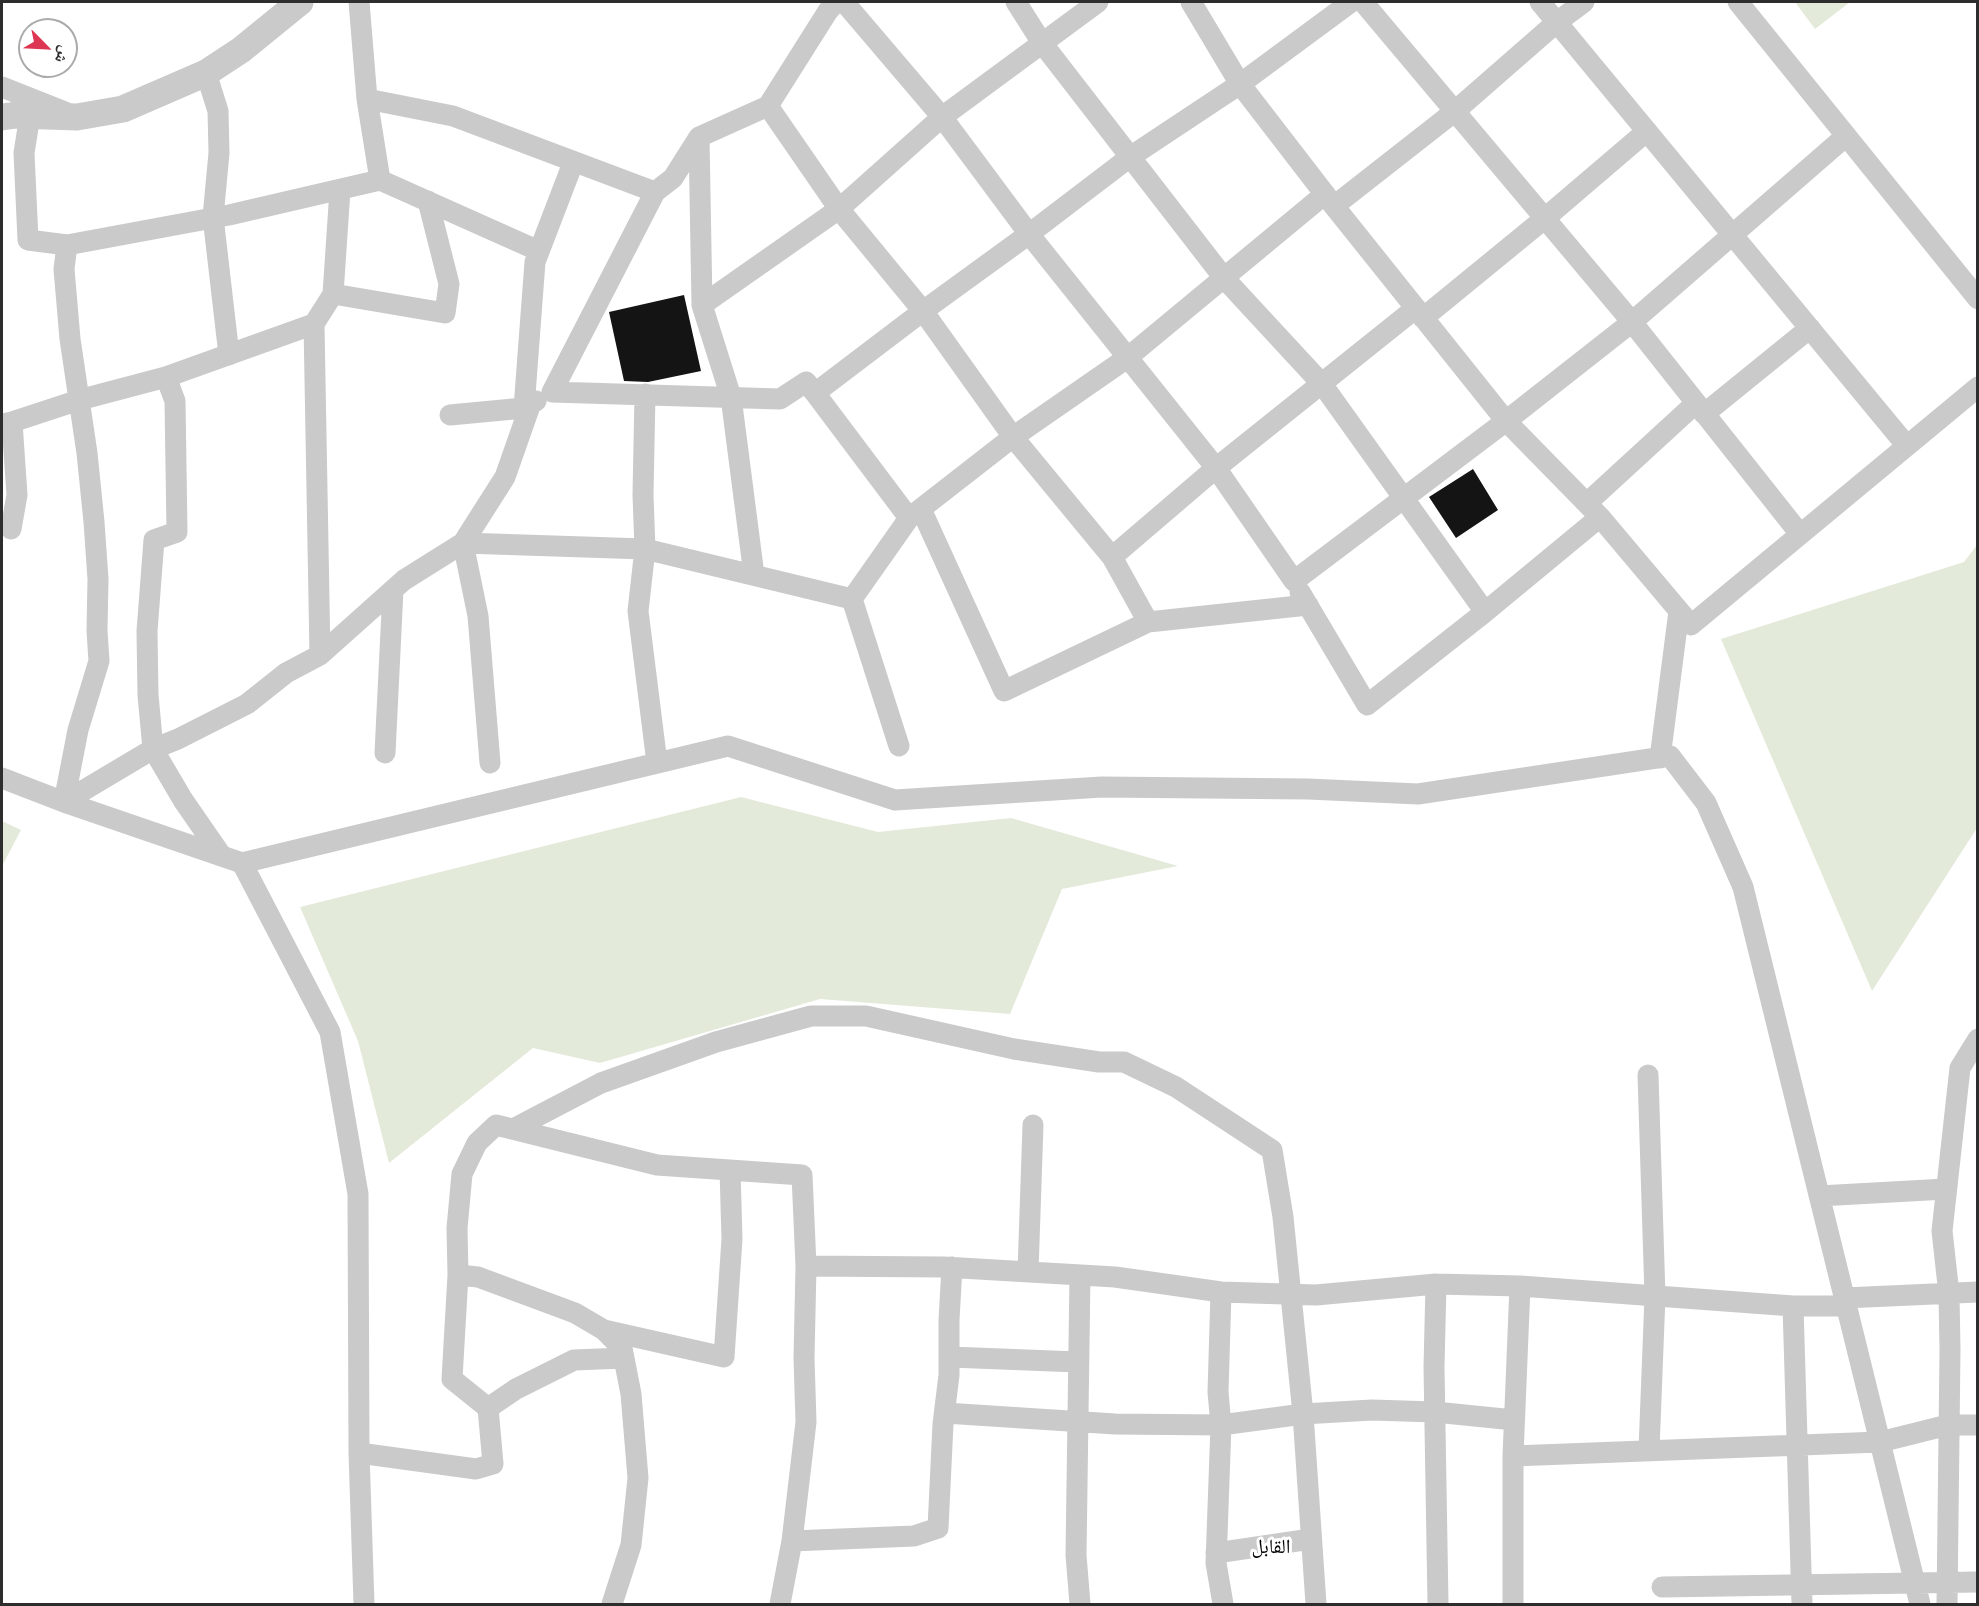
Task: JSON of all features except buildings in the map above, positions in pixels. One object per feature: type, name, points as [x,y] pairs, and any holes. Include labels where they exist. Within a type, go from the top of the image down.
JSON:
[{"type":"street","points":[[2,117],[30,115],[76,117],[123,109],[206,73],[241,50],[300,2]]},
{"type":"street","points":[[359,2],[368,99],[380,180]]},
{"type":"street","points":[[1016,2],[1042,43],[1224,278],[1322,384],[1485,612]]},
{"type":"street","points":[[702,305],[839,209],[942,117],[1098,2]]},
{"type":"street","points":[[1191,2],[1240,84],[1506,421],[1594,510],[1691,625],[1977,387]]},
{"type":"street","points":[[815,393],[1130,156],[1240,84],[1351,2]]},
{"type":"street","points":[[1363,2],[1632,322],[1800,534]]},
{"type":"street","points":[[1540,2],[1907,446]]},
{"type":"street","points":[[852,599],[915,513],[1013,437],[1127,358],[1224,278],[1454,112],[1557,22],[1584,2]]},
{"type":"street","points":[[1738,2],[1977,299]]},
{"type":"street","points":[[552,392],[655,192],[673,178],[699,137],[768,106],[832,4],[942,117],[1029,234],[1216,468],[1294,581],[1367,705],[1485,612],[1700,408],[1810,328]]},
{"type":"street","points":[[206,73],[218,111],[219,153],[213,217],[229,355]]},
{"type":"street","points":[[2,87],[76,117]]},
{"type":"street","points":[[368,99],[453,116],[655,192]]},
{"type":"street","points":[[768,106],[839,209],[923,311],[1013,437],[1112,557],[1148,622]]},
{"type":"street","points":[[30,115],[24,153],[28,240],[66,245],[213,217],[380,180],[539,251]]},
{"type":"street","points":[[1112,557],[1216,468],[1322,384],[1544,219],[1647,131]]},
{"type":"street","points":[[1294,581],[1506,421],[1632,322],[1846,136]]},
{"type":"street","points":[[699,137],[702,305],[731,397],[754,575]]},
{"type":"street","points":[[64,802],[153,749],[247,704],[286,673],[320,655],[404,580],[464,543],[505,477],[528,406],[535,262],[573,163]]},
{"type":"street","points":[[320,655],[315,324],[333,294],[340,190]]},
{"type":"street","points":[[333,294],[445,313],[449,284],[428,201]]},
{"type":"street","points":[[64,802],[78,730],[99,661],[98,579],[94,522],[87,453],[70,339],[65,281],[66,245]]},
{"type":"street","points":[[11,529],[17,495],[7,423],[79,400],[166,377],[315,324]]},
{"type":"street","points":[[166,377],[175,401],[177,532],[154,540],[147,631],[148,695],[153,749],[183,800],[221,855]]},
{"type":"street","points":[[450,415],[528,406],[552,392],[780,399],[806,382],[915,513],[1004,691],[1148,622],[1308,604]]},
{"type":"street","points":[[645,394],[643,495],[645,549],[638,611],[657,763]]},
{"type":"street","points":[[464,543],[645,549],[852,599]]},
{"type":"street","points":[[464,543],[478,616],[490,763]]},
{"type":"street","points":[[385,753],[393,590]]},
{"type":"street","points":[[852,599],[899,746]]},
{"type":"street","points":[[1660,758],[1679,611]]},
{"type":"street","points":[[2,778],[64,802],[242,862],[729,746],[895,800],[1102,787],[1308,789],[1418,794],[1670,756],[1706,803],[1743,887],[1920,1605]]},
{"type":"street","points":[[242,862],[330,1032],[358,1194],[359,1453],[364,1605]]},
{"type":"street","points":[[513,1129],[601,1083],[716,1042],[811,1016],[866,1016],[1014,1049],[1099,1062],[1124,1062],[1176,1087],[1272,1150],[1283,1216],[1303,1414],[1316,1605]]},
{"type":"street","points":[[1947,1605],[1949,1294],[1942,1231],[1960,1068],[1977,1039]]},
{"type":"street","points":[[1648,1075],[1655,1296],[1649,1450]]},
{"type":"street","points":[[359,1453],[476,1469],[493,1464],[488,1408],[452,1379],[458,1275],[457,1228],[462,1174],[477,1143],[496,1125],[657,1165],[802,1174],[806,1266],[804,1358],[806,1422],[792,1541],[780,1605]]},
{"type":"street","points":[[1028,1272],[1033,1125]]},
{"type":"street","points":[[604,1330],[723,1357],[732,1239],[730,1170]]},
{"type":"street","points":[[1819,1196],[1946,1189]]},
{"type":"street","points":[[806,1266],[952,1267],[1115,1277],[1221,1292],[1316,1295],[1436,1284],[1520,1286],[1793,1306],[1977,1292]]},
{"type":"street","points":[[792,1541],[914,1536],[938,1528],[950,1357],[952,1267]]},
{"type":"street","points":[[458,1275],[478,1277],[575,1313],[604,1330],[622,1348],[631,1394],[638,1478],[632,1545],[612,1605]]},
{"type":"street","points":[[1080,1275],[1076,1555],[1080,1605]]},
{"type":"street","points":[[1436,1284],[1438,1605]]},
{"type":"street","points":[[1513,1605],[1513,1456],[1520,1286]]},
{"type":"street","points":[[1221,1292],[1218,1392],[1221,1425],[1216,1563],[1224,1605]]},
{"type":"street","points":[[1793,1306],[1802,1595]]},
{"type":"street","points":[[950,1357],[1078,1362]]},
{"type":"street","points":[[488,1408],[516,1389],[574,1360],[624,1359]]},
{"type":"street","points":[[945,1413],[1077,1422],[1221,1425],[1303,1414],[1372,1410],[1435,1412],[1514,1420]]},
{"type":"street","points":[[1513,1456],[1880,1442],[1948,1425],[1977,1425]]},
{"type":"street","points":[[1216,1553],[1311,1539]]},
{"type":"street","points":[[1662,1587],[1802,1595],[1914,1583],[1977,1582]]},
{"type":"green space","points":[[1795,2],[1850,2],[1815,29]]},
{"type":"green space","points":[[1977,545],[1977,828],[1872,991],[1721,639],[1964,562]]},
{"type":"green space","points":[[741,797],[878,832],[1011,818],[1178,866],[1062,889],[1010,1014],[820,999],[600,1063],[533,1048],[389,1163],[358,1041],[300,907]]},
{"type":"green space","points":[[2,821],[21,830],[2,866]]},
{"type":"district","name":"القابل","points":[[1271,1547]]}]
